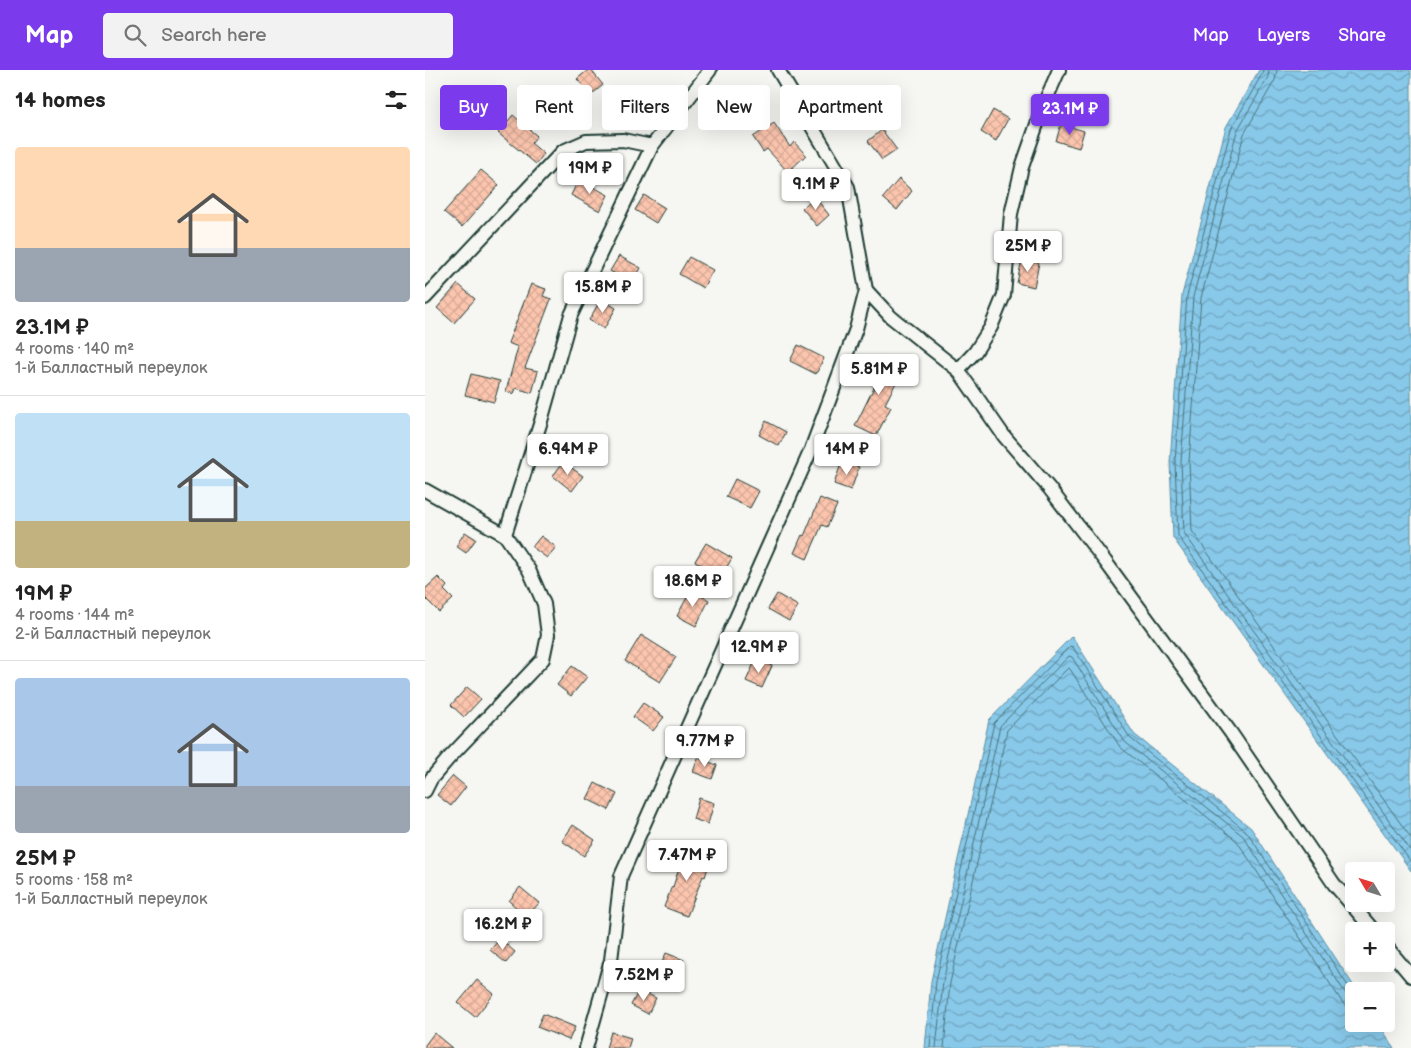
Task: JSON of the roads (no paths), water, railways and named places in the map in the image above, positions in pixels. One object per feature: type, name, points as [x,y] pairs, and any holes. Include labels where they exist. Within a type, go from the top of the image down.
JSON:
[{"type":"street","points":[[505,535],[541,421],[571,315],[652,146],[710,70]]},
{"type":"street","points":[[586,1048],[611,960],[621,876],[810,452],[856,329],[866,290],[848,187],[777,70]]},
{"type":"street","points":[[957,370],[975,352],[991,327],[1004,295],[1011,214],[1022,167],[1044,104],[1059,70]]},
{"type":"street","points":[[425,298],[563,151],[586,141],[623,140],[652,146]]},
{"type":"street","points":[[866,290],[891,317],[957,370],[1004,436],[1049,488],[1117,577],[1231,733],[1334,884],[1366,922]]},
{"type":"street","points":[[425,490],[505,535],[529,570],[544,604],[548,635],[543,659],[448,759],[431,779],[425,791]]},
{"type":"street","points":[[1395,957],[1411,976]]},
{"type":"water","points":[[1259,70],[1411,70],[1411,871],[1173,538],[1170,462],[1182,295],[1226,127]]},
{"type":"water","points":[[1072,636],[1134,734],[1251,828],[1351,982],[1345,982],[1345,1032],[1384,1032],[1394,1048],[925,1048],[931,981],[989,720]]}]
